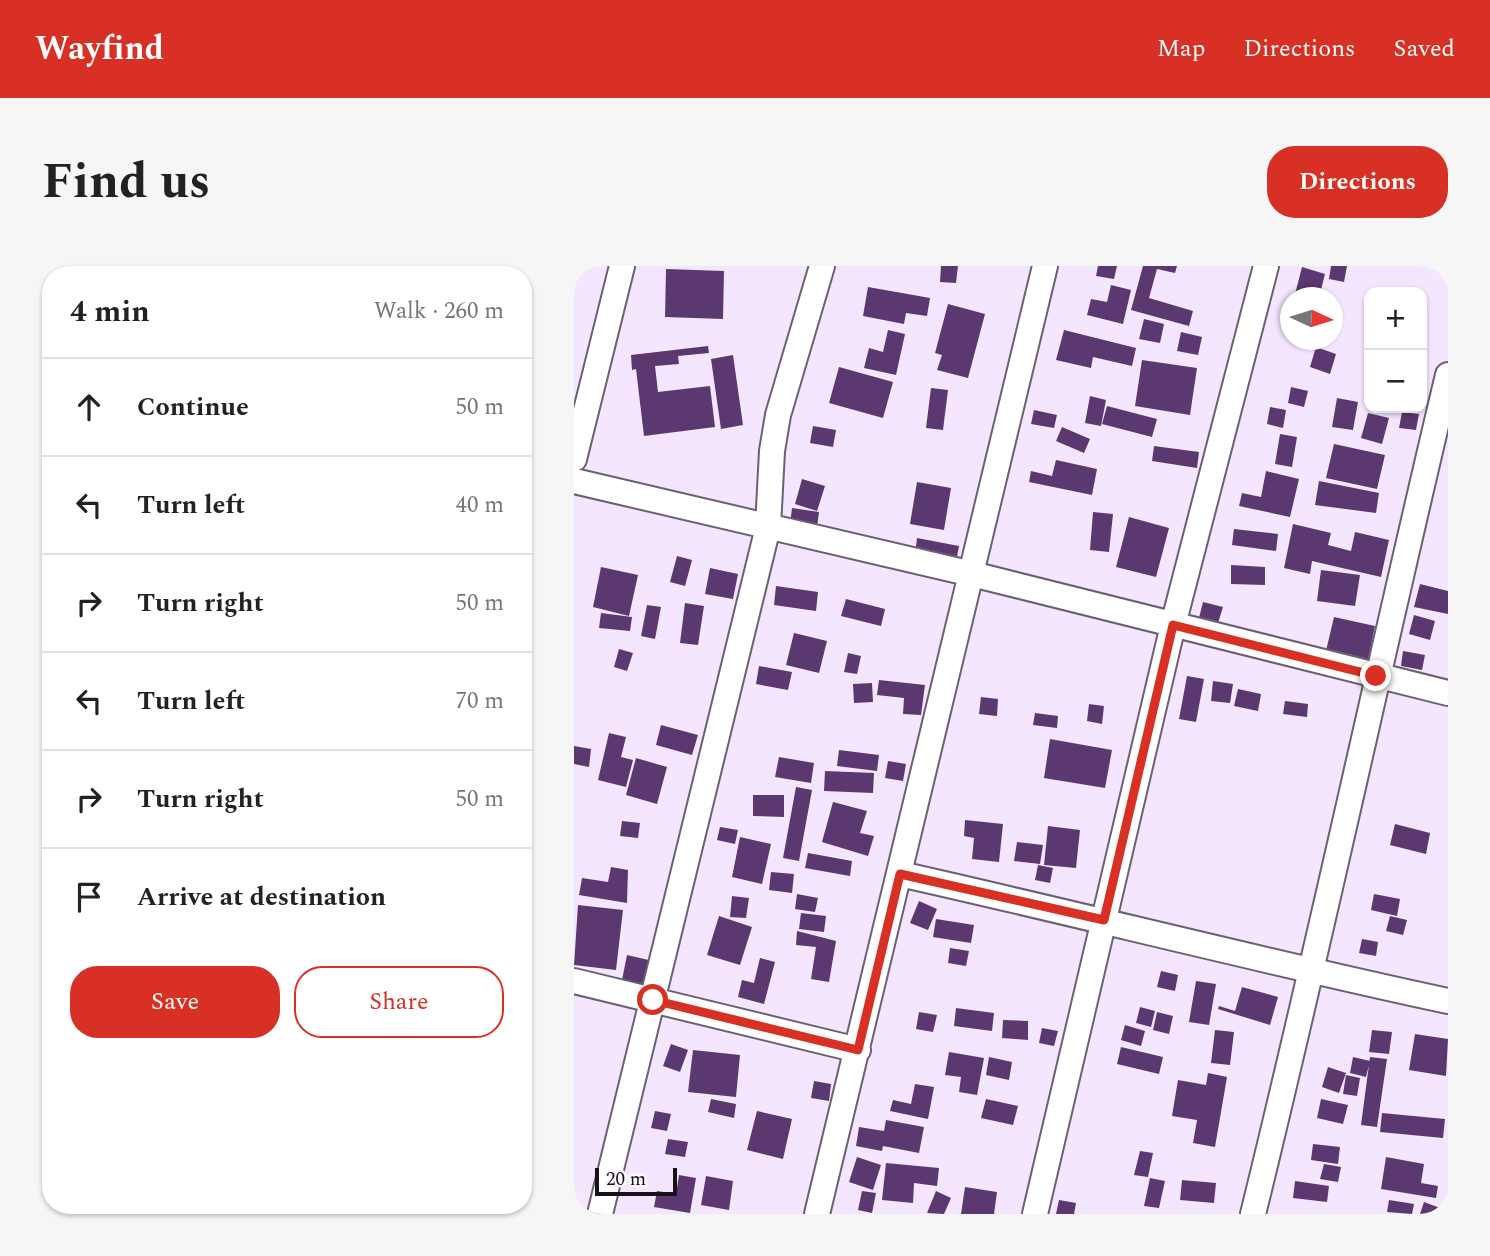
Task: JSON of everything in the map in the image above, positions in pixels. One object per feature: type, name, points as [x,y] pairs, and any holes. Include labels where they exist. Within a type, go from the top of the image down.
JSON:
[{"type":"street","points":[[574,459],[622,266]]},
{"type":"street","points":[[600,1214],[768,527],[772,451],[778,415],[822,266]]},
{"type":"street","points":[[817,1214],[1045,266]]},
{"type":"street","points":[[1035,1214],[1173,625],[1265,266]]},
{"type":"street","points":[[1253,1214],[1313,972],[1376,676],[1448,375]]},
{"type":"street","points":[[574,481],[972,574],[1448,693]]},
{"type":"street","points":[[900,874],[1104,920],[1313,972],[1448,1000]]},
{"type":"street","points":[[574,981],[858,1050]]},
{"type":"building","points":[[941,266],[958,266],[956,283],[940,282]]},
{"type":"building","points":[[1098,266],[1117,266],[1114,279],[1096,276]]},
{"type":"building","points":[[1143,266],[1177,266],[1175,273],[1157,269],[1149,298],[1193,311],[1189,326],[1131,310]]},
{"type":"building","points":[[1331,266],[1347,266],[1344,282],[1329,279]]},
{"type":"building","points":[[1302,267],[1325,274],[1322,287],[1297,287]]},
{"type":"building","points":[[666,269],[724,271],[723,319],[665,317]]},
{"type":"building","points":[[1111,285],[1131,290],[1123,324],[1087,315],[1091,299],[1107,302]]},
{"type":"building","points":[[868,287],[930,298],[927,316],[906,313],[904,324],[863,316]]},
{"type":"building","points":[[948,304],[985,314],[968,378],[937,370],[942,355],[935,353]]},
{"type":"building","points":[[1144,319],[1164,324],[1160,343],[1139,339]]},
{"type":"building","points":[[888,330],[905,334],[896,375],[864,368],[869,348],[883,352]]},
{"type":"building","points":[[1064,330],[1136,348],[1132,366],[1093,357],[1091,368],[1056,360]]},
{"type":"building","points":[[1181,332],[1202,337],[1198,355],[1177,351]]},
{"type":"building","points":[[708,346],[709,353],[678,356],[679,364],[655,366],[658,392],[710,386],[715,427],[644,436],[636,369],[632,370],[631,355]]},
{"type":"building","points":[[1315,350],[1336,354],[1330,374],[1310,367]]},
{"type":"building","points":[[733,355],[743,425],[721,429],[711,359]]},
{"type":"building","points":[[1142,360],[1197,368],[1190,415],[1135,406]]},
{"type":"building","points":[[839,367],[893,382],[883,418],[829,403]]},
{"type":"building","points":[[1291,387],[1308,391],[1304,407],[1288,403]]},
{"type":"building","points":[[931,388],[948,390],[943,430],[926,428]]},
{"type":"building","points":[[1090,396],[1106,400],[1101,426],[1085,423]]},
{"type":"building","points":[[1337,398],[1358,402],[1353,430],[1332,427]]},
{"type":"building","points":[[1107,406],[1157,419],[1152,437],[1102,424]]},
{"type":"building","points":[[1270,407],[1286,410],[1283,428],[1267,424]]},
{"type":"building","points":[[1034,410],[1057,415],[1054,428],[1031,424]]},
{"type":"building","points":[[1368,413],[1389,418],[1382,444],[1361,438]]},
{"type":"building","points":[[1402,413],[1419,414],[1416,430],[1399,428]]},
{"type":"building","points":[[813,426],[836,430],[833,447],[810,443]]},
{"type":"building","points":[[1062,427],[1090,439],[1084,453],[1056,441]]},
{"type":"building","points":[[1280,434],[1297,437],[1292,467],[1275,464]]},
{"type":"building","points":[[1334,444],[1385,455],[1377,489],[1326,478]]},
{"type":"building","points":[[1154,446],[1199,452],[1197,468],[1152,461]]},
{"type":"building","points":[[1056,460],[1097,469],[1092,495],[1029,482],[1031,471],[1052,476]]},
{"type":"building","points":[[1266,471],[1299,479],[1290,517],[1239,506],[1242,493],[1261,497]]},
{"type":"building","points":[[802,479],[825,486],[817,511],[795,504]]},
{"type":"building","points":[[1319,481],[1379,493],[1376,513],[1315,505]]},
{"type":"building","points":[[917,482],[951,488],[944,530],[910,524]]},
{"type":"building","points":[[792,508],[819,512],[816,535],[789,532]]},
{"type":"building","points":[[1093,512],[1113,514],[1109,552],[1090,550]]},
{"type":"building","points":[[1129,517],[1169,528],[1156,577],[1116,567]]},
{"type":"building","points":[[1293,524],[1331,533],[1328,545],[1351,551],[1355,532],[1389,540],[1381,577],[1312,561],[1310,574],[1284,568]]},
{"type":"building","points":[[1234,529],[1278,534],[1276,551],[1232,545]]},
{"type":"building","points":[[917,538],[959,546],[956,562],[915,554]]},
{"type":"building","points":[[677,556],[692,560],[685,586],[670,582]]},
{"type":"building","points":[[1231,565],[1265,567],[1265,585],[1231,584]]},
{"type":"building","points":[[601,567],[638,575],[629,616],[593,607]]},
{"type":"building","points":[[710,568],[738,574],[733,599],[705,594]]},
{"type":"building","points":[[1321,570],[1360,575],[1355,606],[1317,601]]},
{"type":"building","points":[[1420,584],[1448,591],[1448,614],[1414,607]]},
{"type":"building","points":[[776,586],[818,592],[816,611],[774,605]]},
{"type":"building","points":[[846,599],[885,609],[881,626],[841,616]]},
{"type":"building","points":[[1203,602],[1223,607],[1218,623],[1199,618]]},
{"type":"building","points":[[685,603],[704,606],[698,645],[680,643]]},
{"type":"building","points":[[647,605],[661,607],[655,639],[641,636]]},
{"type":"building","points":[[601,613],[632,617],[630,631],[599,628]]},
{"type":"building","points":[[1414,615],[1435,621],[1430,640],[1409,634]]},
{"type":"building","points":[[1334,617],[1375,626],[1367,665],[1325,655]]},
{"type":"building","points":[[794,633],[827,641],[819,673],[786,665]]},
{"type":"building","points":[[619,649],[633,653],[627,671],[614,667]]},
{"type":"building","points":[[1403,651],[1425,655],[1422,670],[1401,666]]},
{"type":"building","points":[[848,653],[861,656],[857,674],[844,672]]},
{"type":"building","points":[[759,666],[792,672],[788,690],[756,684]]},
{"type":"building","points":[[1187,676],[1204,679],[1196,722],[1179,719]]},
{"type":"building","points":[[879,680],[925,685],[921,715],[903,714],[904,698],[877,695]]},
{"type":"building","points":[[1213,681],[1233,684],[1230,703],[1211,701]]},
{"type":"building","points":[[872,683],[873,702],[854,703],[853,684]]},
{"type":"building","points":[[1238,689],[1261,694],[1258,711],[1234,706]]},
{"type":"building","points":[[981,697],[998,699],[997,716],[979,714]]},
{"type":"building","points":[[1285,701],[1308,704],[1307,717],[1283,714]]},
{"type":"building","points":[[1089,704],[1104,706],[1102,724],[1087,721]]},
{"type":"building","points":[[1035,713],[1058,716],[1057,728],[1033,725]]},
{"type":"building","points":[[661,725],[698,735],[692,755],[656,745]]},
{"type":"building","points":[[609,733],[626,737],[621,757],[633,760],[626,787],[598,780]]},
{"type":"building","points":[[1050,739],[1112,750],[1105,788],[1044,778]]},
{"type":"building","points":[[574,746],[591,749],[589,767],[574,764]]},
{"type":"building","points":[[839,750],[879,755],[877,771],[837,766]]},
{"type":"building","points":[[779,757],[814,763],[811,783],[775,777]]},
{"type":"building","points":[[636,758],[667,767],[657,804],[626,795]]},
{"type":"building","points":[[888,761],[906,764],[903,781],[885,778]]},
{"type":"building","points":[[825,771],[874,773],[873,793],[824,791]]},
{"type":"building","points":[[796,787],[812,790],[799,861],[783,858]]},
{"type":"building","points":[[753,795],[784,795],[784,817],[753,816]]},
{"type":"building","points":[[833,802],[867,811],[860,833],[874,836],[868,856],[822,842]]},
{"type":"building","points":[[965,820],[1003,824],[999,862],[972,859],[974,838],[964,836]]},
{"type":"building","points":[[622,821],[640,823],[638,838],[620,836]]},
{"type":"building","points":[[1395,824],[1430,833],[1426,854],[1390,845]]},
{"type":"building","points":[[1048,826],[1080,830],[1076,868],[1044,865]]},
{"type":"building","points":[[720,827],[738,830],[735,844],[717,840]]},
{"type":"building","points":[[740,837],[771,844],[762,884],[732,877]]},
{"type":"building","points":[[1017,842],[1043,845],[1040,864],[1014,861]]},
{"type":"building","points":[[808,853],[852,861],[850,876],[805,868]]},
{"type":"building","points":[[1038,865],[1053,868],[1050,883],[1035,880]]},
{"type":"building","points":[[611,867],[628,870],[627,903],[579,895],[582,878],[608,882]]},
{"type":"building","points":[[771,872],[794,874],[792,893],[769,890]]},
{"type":"building","points":[[797,894],[818,898],[815,912],[795,909]]},
{"type":"building","points":[[1374,894],[1400,899],[1397,916],[1371,910]]},
{"type":"building","points":[[732,896],[749,898],[746,918],[730,917]]},
{"type":"building","points":[[919,901],[937,909],[928,930],[910,923]]},
{"type":"building","points":[[578,905],[623,910],[616,970],[574,965]]},
{"type":"building","points":[[801,913],[826,916],[824,932],[799,929]]},
{"type":"building","points":[[719,916],[752,927],[740,965],[707,955]]},
{"type":"building","points":[[1390,916],[1407,920],[1403,935],[1386,931]]},
{"type":"building","points":[[936,919],[974,925],[971,943],[933,937]]},
{"type":"building","points":[[797,931],[836,941],[829,982],[811,979],[816,947],[796,945]]},
{"type":"building","points":[[1362,939],[1378,942],[1376,956],[1359,953]]},
{"type":"building","points":[[950,948],[969,951],[966,966],[948,963]]},
{"type":"building","points":[[627,955],[653,961],[645,996],[620,990]]},
{"type":"building","points":[[760,958],[775,962],[764,1004],[738,997],[742,980],[754,983]]},
{"type":"building","points":[[1161,971],[1178,975],[1175,991],[1157,987]]},
{"type":"building","points":[[1196,981],[1216,984],[1209,1025],[1189,1022]]},
{"type":"building","points":[[1242,987],[1278,997],[1270,1025],[1218,1009],[1219,1006],[1235,1011]]},
{"type":"building","points":[[1140,1007],[1155,1011],[1151,1027],[1136,1023]]},
{"type":"building","points":[[956,1008],[994,1013],[992,1031],[954,1026]]},
{"type":"building","points":[[919,1012],[937,1015],[933,1032],[916,1029]]},
{"type":"building","points":[[1157,1012],[1173,1016],[1169,1034],[1153,1030]]},
{"type":"building","points":[[1003,1020],[1028,1021],[1028,1040],[1002,1038]]},
{"type":"building","points":[[1125,1025],[1145,1031],[1141,1046],[1121,1040]]},
{"type":"building","points":[[1042,1028],[1058,1031],[1054,1046],[1039,1043]]},
{"type":"building","points":[[1215,1030],[1234,1032],[1230,1065],[1211,1063]]},
{"type":"building","points":[[1372,1030],[1392,1032],[1389,1054],[1369,1052]]},
{"type":"building","points":[[1415,1034],[1448,1039],[1446,1076],[1409,1070]]},
{"type":"building","points":[[671,1044],[688,1050],[680,1072],[663,1066]]},
{"type":"building","points":[[1121,1047],[1163,1057],[1159,1074],[1117,1064]]},
{"type":"building","points":[[693,1050],[740,1055],[736,1097],[688,1092]]},
{"type":"building","points":[[949,1052],[984,1058],[977,1095],[959,1092],[961,1077],[945,1075]]},
{"type":"building","points":[[989,1057],[1012,1062],[1009,1080],[986,1075]]},
{"type":"building","points":[[1353,1057],[1370,1061],[1366,1077],[1350,1073]]},
{"type":"building","points":[[1370,1057],[1387,1059],[1377,1127],[1361,1125]]},
{"type":"building","points":[[1328,1067],[1346,1073],[1339,1093],[1322,1087]]},
{"type":"building","points":[[1208,1073],[1227,1077],[1215,1147],[1193,1143],[1197,1120],[1172,1116],[1178,1080],[1206,1085]]},
{"type":"building","points":[[1346,1075],[1360,1078],[1357,1096],[1343,1094]]},
{"type":"building","points":[[814,1081],[831,1084],[829,1101],[811,1098]]},
{"type":"building","points":[[915,1084],[934,1087],[928,1119],[890,1111],[893,1100],[911,1104]]},
{"type":"building","points":[[711,1099],[736,1104],[734,1118],[708,1112]]},
{"type":"building","points":[[986,1099],[1018,1106],[1013,1125],[981,1118]]},
{"type":"building","points":[[1321,1099],[1348,1105],[1343,1124],[1317,1118]]},
{"type":"building","points":[[655,1111],[671,1114],[667,1131],[651,1128]]},
{"type":"building","points":[[757,1111],[792,1119],[783,1159],[747,1150]]},
{"type":"building","points":[[1382,1113],[1445,1119],[1443,1138],[1380,1132]]},
{"type":"building","points":[[886,1120],[924,1127],[919,1153],[883,1146],[882,1151],[856,1146],[859,1127],[884,1131]]},
{"type":"building","points":[[668,1139],[688,1142],[685,1157],[665,1154]]},
{"type":"building","points":[[1313,1144],[1340,1147],[1338,1164],[1311,1160]]},
{"type":"building","points":[[1140,1151],[1153,1153],[1148,1177],[1134,1175]]},
{"type":"building","points":[[857,1157],[881,1165],[873,1190],[849,1182]]},
{"type":"building","points":[[1386,1157],[1424,1164],[1421,1183],[1438,1186],[1436,1198],[1381,1189]]},
{"type":"building","points":[[886,1163],[939,1168],[937,1186],[914,1183],[913,1203],[882,1200]]},
{"type":"building","points":[[1324,1164],[1341,1167],[1338,1182],[1320,1179]]},
{"type":"building","points":[[679,1175],[696,1178],[690,1213],[654,1207],[657,1191],[676,1194]]},
{"type":"building","points":[[706,1176],[733,1181],[729,1210],[701,1205]]},
{"type":"building","points":[[1150,1178],[1165,1181],[1159,1208],[1144,1206]]},
{"type":"building","points":[[1182,1180],[1216,1183],[1214,1203],[1180,1200]]},
{"type":"building","points":[[1295,1181],[1329,1186],[1327,1202],[1293,1198]]},
{"type":"building","points":[[965,1187],[997,1192],[994,1214],[961,1214]]},
{"type":"building","points":[[862,1191],[876,1193],[872,1213],[858,1210]]},
{"type":"building","points":[[936,1191],[951,1198],[944,1214],[927,1213]]},
{"type":"building","points":[[1059,1200],[1076,1203],[1074,1214],[1056,1214]]},
{"type":"building","points":[[1389,1200],[1414,1204],[1412,1214],[1387,1212]]},
{"type":"building","points":[[1424,1202],[1440,1208],[1438,1214],[1420,1214]]},
{"type":"route","points":[[653,1000],[858,1050],[900,874],[1104,920],[1173,625],[1376,676]]}]
